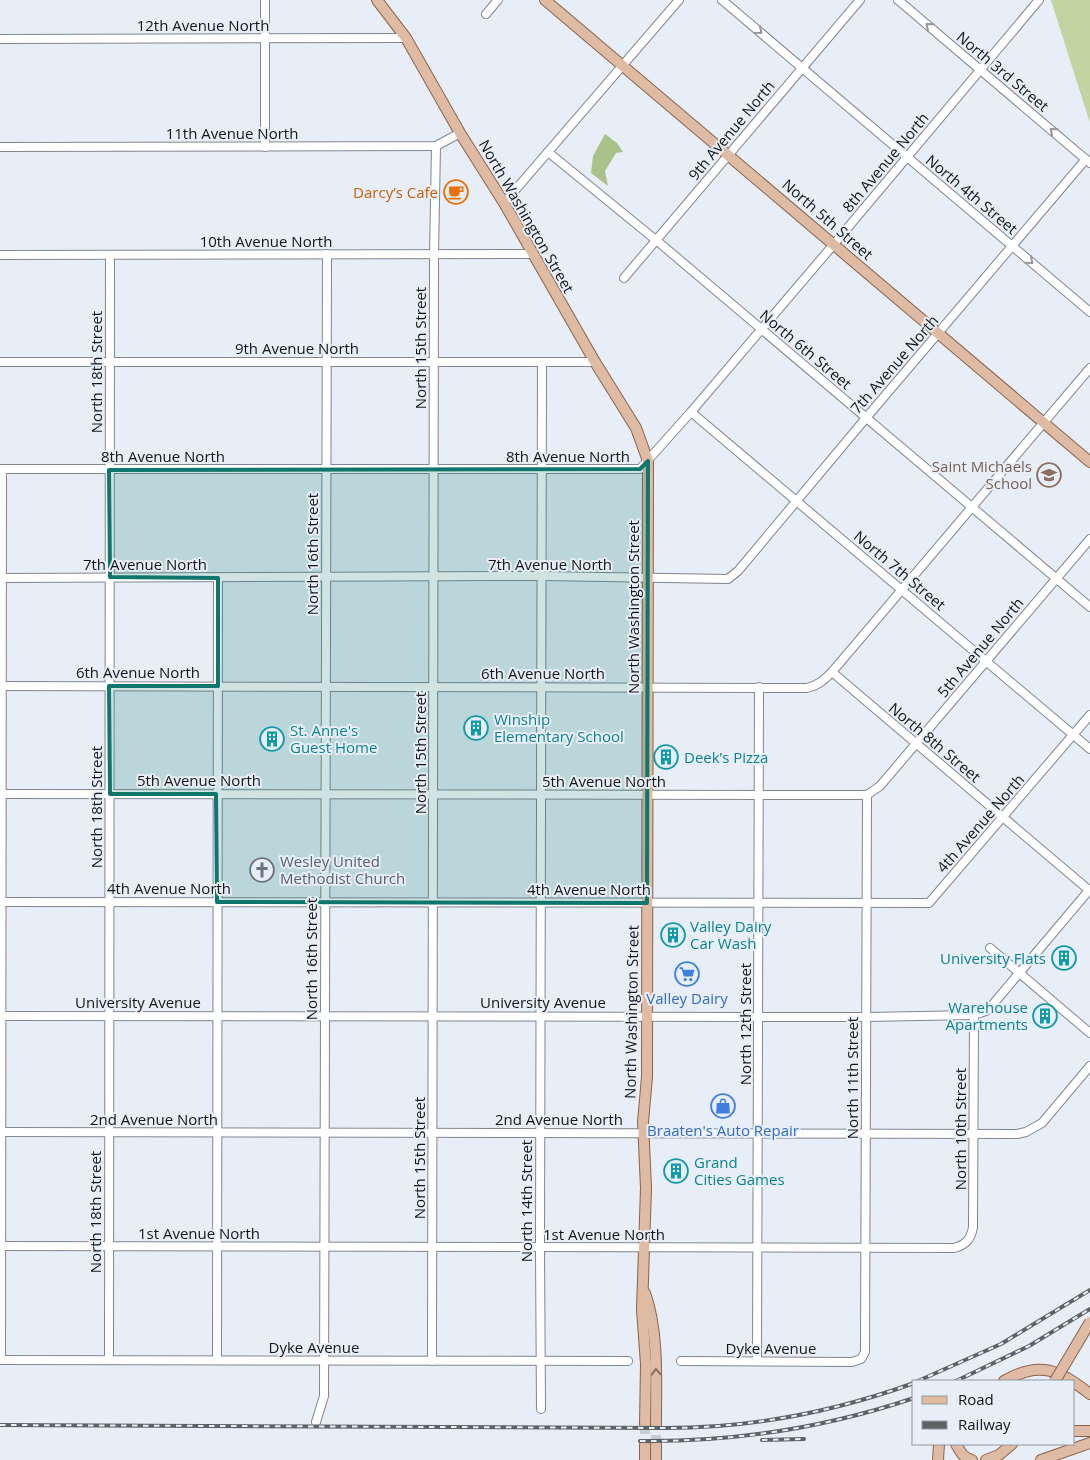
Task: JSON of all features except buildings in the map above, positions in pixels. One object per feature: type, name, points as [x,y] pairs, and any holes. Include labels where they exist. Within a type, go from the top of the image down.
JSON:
[{"type":"main road","name":"North Washington Street","points":[[378,0],[406,38],[460,133],[504,203],[595,362],[636,428],[648,461],[647,1077],[644,1133],[646,1188],[642,1310],[646,1364],[645,1424]]},
{"type":"main road","name":"North 5th Street","points":[[545,0],[729,154],[1090,462]]},
{"type":"main road","name":"North Washington Street","points":[[644,1289],[651,1310],[656,1370],[656,1424]]},
{"type":"main road","points":[[1056,1380],[1090,1322]]},
{"type":"main road","points":[[1006,1380],[1018,1373],[1031,1369],[1047,1369],[1072,1380]]},
{"type":"main road","points":[[1075,1382],[1090,1394]]},
{"type":"main road","points":[[1075,1431],[1090,1431]]},
{"type":"main road","points":[[1041,1460],[1090,1443]]},
{"type":"main road","points":[[645,1460],[651,1445],[656,1460]]},
{"type":"main road","points":[[938,1460],[939,1445]]},
{"type":"main road","points":[[956,1445],[960,1453],[967,1459],[972,1460]]},
{"type":"main road","points":[[986,1460],[999,1455],[1011,1445]]},
{"type":"main road","points":[[1000,1460],[1011,1445]]},
{"type":"street","points":[[265,0],[265,147]]},
{"type":"street","points":[[486,14],[498,0]]},
{"type":"street","points":[[504,203],[679,0]]},
{"type":"street","name":"North 4th Street","points":[[722,0],[1090,312]]},
{"type":"street","name":"9th Avenue North","points":[[624,278],[860,0]]},
{"type":"street","name":"North 3rd Street","points":[[898,0],[1088,161]]},
{"type":"street","name":"8th Avenue North","points":[[1,469],[640,469],[834,244],[1039,0]]},
{"type":"street","name":"12th Avenue North","points":[[0,40],[406,38]]},
{"type":"street","name":"11th Avenue North","points":[[0,147],[436,146],[460,133]]},
{"type":"street","name":"North 15th Street","points":[[432,1361],[434,254],[436,146]]},
{"type":"street","name":"North 6th Street","points":[[548,152],[1090,607]]},
{"type":"street","name":"7th Avenue North","points":[[1,578],[434,578],[541,576],[728,579],[738,571],[866,418],[1088,161]]},
{"type":"street","name":"North 16th Street","points":[[316,1422],[324,1396],[326,254]]},
{"type":"street","name":"10th Avenue North","points":[[0,255],[532,254]]},
{"type":"street","name":"North 18th Street","points":[[109,1360],[110,255]]},
{"type":"street","name":"9th Avenue North","points":[[0,362],[595,362]]},
{"type":"street","name":"North 14th Street","points":[[541,1409],[542,362]]},
{"type":"street","name":"6th Avenue North","points":[[1,686],[807,688],[815,686],[820,684],[832,672],[1090,368]]},
{"type":"street","name":"North 7th Street","points":[[691,412],[1090,749]]},
{"type":"street","points":[[1,469],[1,1360]]},
{"type":"street","name":"5th Avenue North","points":[[1,794],[867,795],[880,786],[1090,539]]},
{"type":"street","points":[[217,1360],[216,794],[218,578]]},
{"type":"street","name":"North 8th Street","points":[[832,672],[1090,890]]},
{"type":"street","name":"North 12th Street","points":[[757,1361],[759,687]]},
{"type":"street","name":"4th Avenue North","points":[[1,902],[929,903],[1090,715]]},
{"type":"street","name":"North 11th Street","points":[[861,1359],[865,1352],[867,795]]},
{"type":"street","name":"University Avenue","points":[[1,1016],[866,1017],[974,1015],[986,1011],[994,1004],[1090,890]]},
{"type":"street","points":[[990,948],[1090,1033]]},
{"type":"street","name":"North 10th Street","points":[[967,1242],[973,1227],[974,1015]]},
{"type":"street","name":"2nd Avenue North","points":[[1,1132],[1017,1134],[1042,1123],[1090,1066]]},
{"type":"street","name":"1st Avenue North","points":[[1,1246],[954,1248],[962,1246],[967,1242]]},
{"type":"street","name":"Dyke Avenue","points":[[681,1361],[852,1362],[861,1359]]},
{"type":"street","name":"Dyke Avenue","points":[[1,1360],[628,1361]]},
{"type":"highlighted area","points":[[648,461],[647,903],[217,902],[216,794],[110,794],[109,686],[218,686],[218,578],[110,577],[109,470],[640,469]]},
{"type":"green space","points":[[1051,0],[1090,0],[1090,123],[1056,16]]},
{"type":"green space","points":[[605,134],[617,143],[623,152],[616,153],[605,171],[608,186],[591,173],[593,156]]},
{"type":"tunnel","points":[[645,1424],[645,1445]]},
{"type":"tunnel","points":[[656,1424],[656,1445]]},
{"type":"railway","points":[[920,1380],[1001,1344],[1090,1290]]},
{"type":"railway","points":[[958,1380],[1029,1346],[1090,1309]]},
{"type":"railway","points":[[0,1425],[697,1427],[760,1421],[823,1410],[912,1384]]},
{"type":"railway","points":[[640,1441],[710,1439],[779,1431],[847,1418],[912,1399]]},
{"type":"railway","points":[[762,1440],[804,1439]]},
{"type":"place","name":"Darcy’s Cafe","points":[[456,192]]},
{"type":"place","name":"Saint Michaels School","points":[[1049,475]]},
{"type":"place","name":"Winship Elementary School","points":[[476,728]]},
{"type":"place","name":"St. Anne's Guest Home","points":[[272,739]]},
{"type":"place","name":"Deek’s Pizza","points":[[666,757]]},
{"type":"place","name":"Wesley United Methodist Church","points":[[262,870]]},
{"type":"place","name":"Valley Dairy Car Wash","points":[[673,935]]},
{"type":"place","name":"University Flats","points":[[1064,958]]},
{"type":"place","name":"Valley Dairy","points":[[687,974]]},
{"type":"place","name":"Warehouse Apartments","points":[[1045,1016]]},
{"type":"place","name":"Braaten's Auto Repair","points":[[723,1106]]},
{"type":"place","name":"Grand Cities Games","points":[[676,1171]]}]
